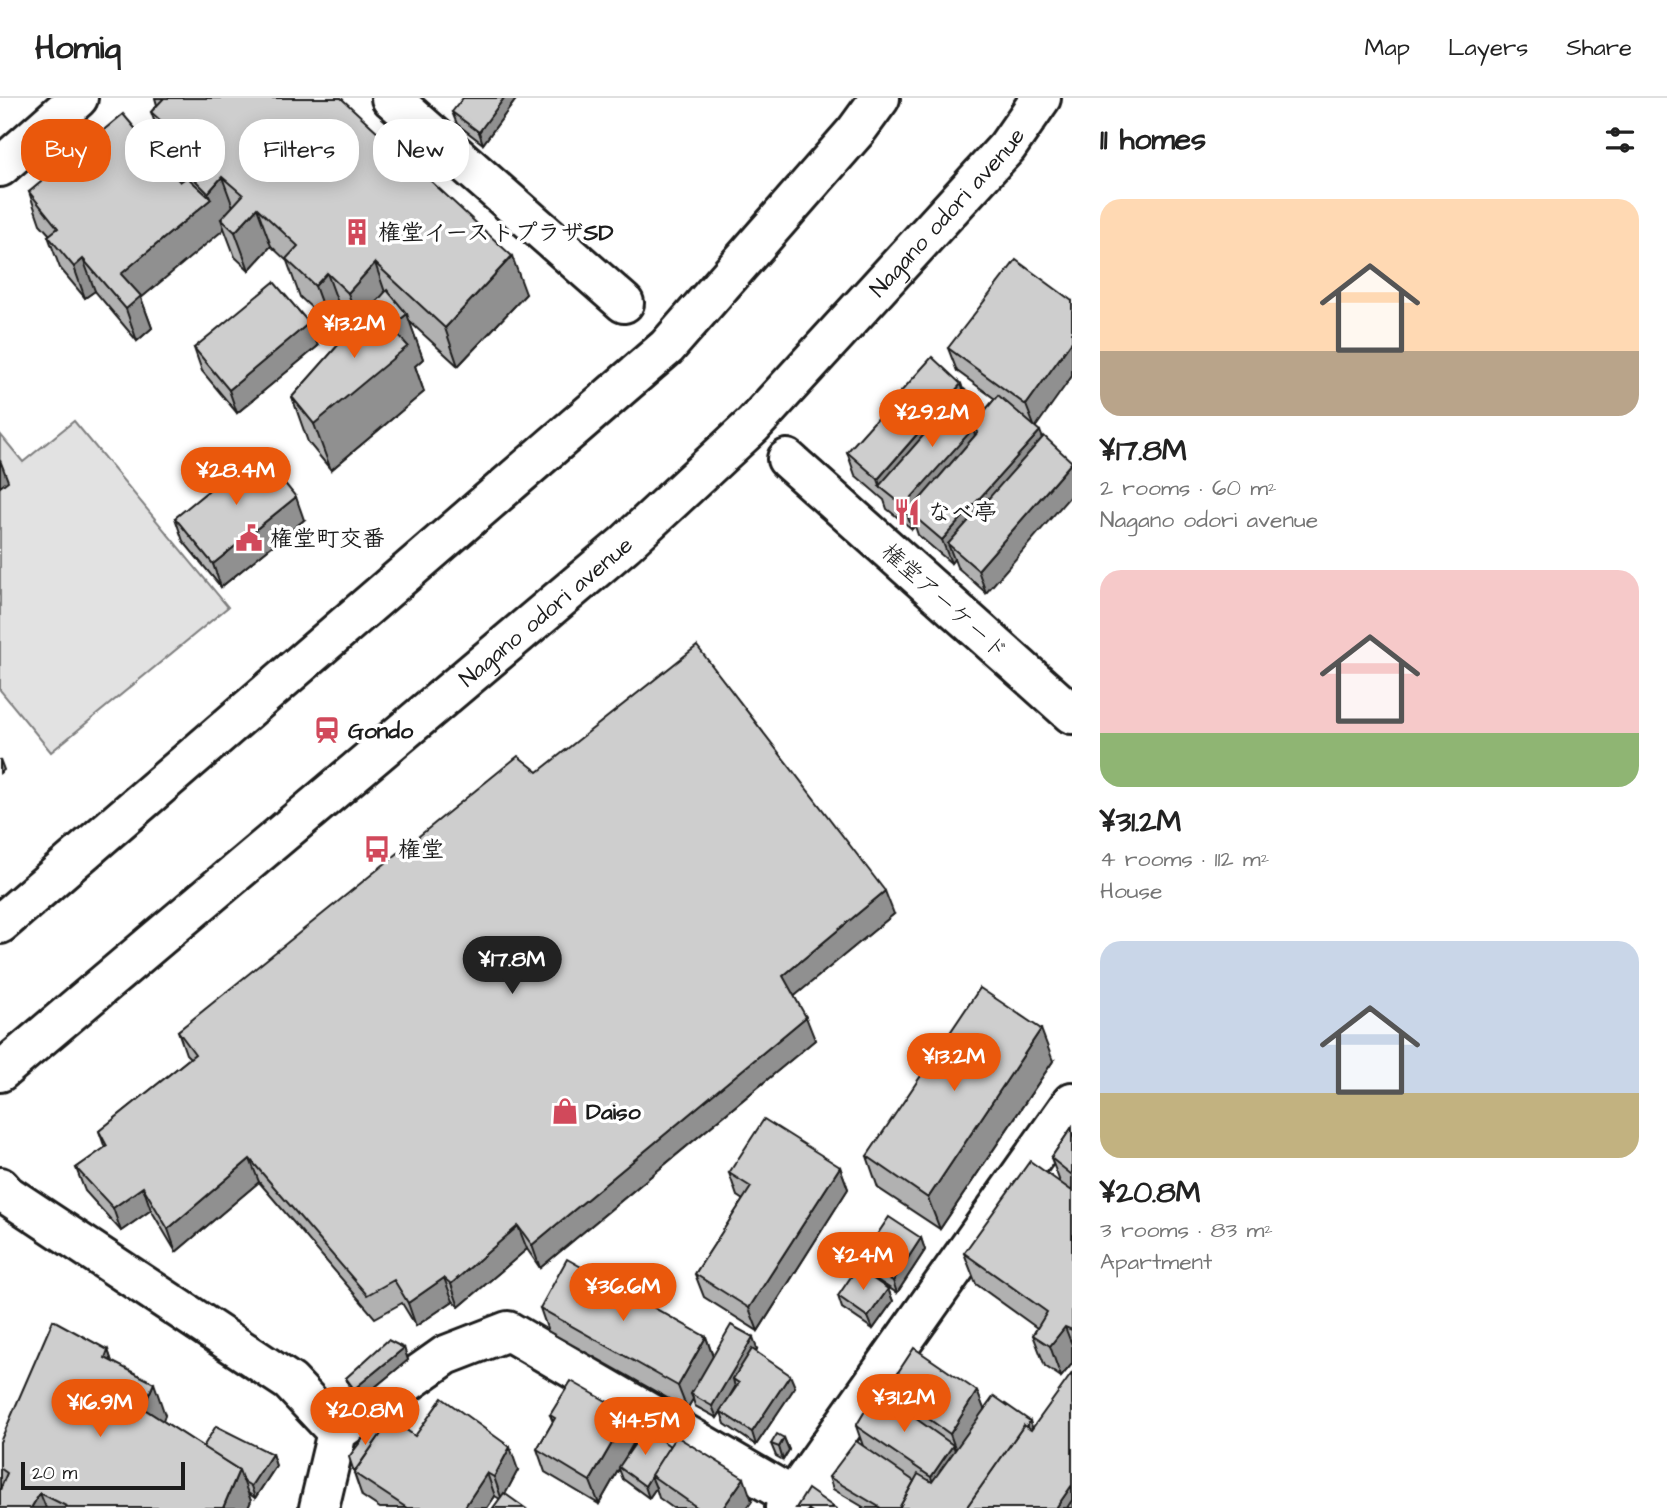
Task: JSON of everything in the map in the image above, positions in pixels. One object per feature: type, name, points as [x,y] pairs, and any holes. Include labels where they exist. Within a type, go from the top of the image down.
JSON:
[{"type":"street","points":[[0,167],[78,98]]},
{"type":"street","points":[[391,98],[612,292]]},
{"type":"street","points":[[0,925],[667,347],[856,131],[880,98]]},
{"type":"street","name":"Nagano odori avenue","points":[[0,1072],[625,544],[753,425],[1007,147],[1041,98]]},
{"type":"street","name":"権堂アーケード","points":[[787,459],[1072,714]]},
{"type":"street","points":[[794,1496],[1072,1102]]},
{"type":"street","points":[[0,1187],[6,1194],[129,1278],[289,1382],[337,1432]]},
{"type":"street","points":[[319,1508],[337,1432],[446,1356],[508,1331],[794,1496],[842,1508]]},
{"type":"shaded area","points":[[74,421],[228,607],[51,752],[0,690],[0,487],[7,480],[0,471],[0,434],[23,462]]},
{"type":"building","points":[[164,98],[341,98],[373,128],[373,182],[432,182],[512,256],[445,328],[375,263],[348,293],[327,273],[315,286],[286,259],[298,246],[257,208],[235,232],[221,219],[243,195],[225,180],[225,119],[159,119],[151,112]]},
{"type":"building","points":[[463,98],[504,98],[479,132],[469,125],[469,119],[461,119],[452,112]]},
{"type":"building","points":[[123,114],[127,119],[125,119],[125,182],[192,182],[211,199],[121,274],[141,296],[126,309],[83,259],[74,267],[48,236],[58,228],[29,192],[41,182],[111,182],[111,124]]},
{"type":"building","points":[[197,182],[218,182],[208,193]]},
{"type":"building","points":[[1016,260],[1072,301],[1072,341],[1026,405],[948,348]]},
{"type":"building","points":[[274,282],[309,323],[229,390],[194,348]]},
{"type":"building","points":[[387,290],[407,314],[391,327],[408,346],[314,424],[292,397]]},
{"type":"building","points":[[932,357],[961,384],[878,479],[847,452]]},
{"type":"building","points":[[964,389],[984,405],[966,426],[971,431],[904,506],[879,486]]},
{"type":"building","points":[[998,395],[1040,431],[942,540],[909,512],[978,432],[972,426]]},
{"type":"building","points":[[1044,436],[1072,462],[978,570],[948,544]]},
{"type":"building","points":[[258,450],[296,497],[213,564],[175,518]]},
{"type":"building","points":[[697,646],[885,891],[783,976],[806,1017],[532,1245],[518,1226],[451,1284],[444,1278],[408,1303],[394,1280],[367,1295],[250,1159],[168,1229],[143,1187],[113,1208],[76,1168],[107,1146],[99,1131],[195,1054],[178,1031],[518,756],[538,772]]},
{"type":"building","points":[[980,988],[1041,1029],[928,1198],[867,1156]]},
{"type":"building","points":[[764,1119],[840,1167],[749,1308],[695,1274],[751,1187],[729,1173]]},
{"type":"building","points":[[1072,1127],[1072,1175],[1051,1158]]},
{"type":"building","points":[[1030,1161],[1072,1191],[1072,1330],[1065,1327],[1050,1346],[1033,1335],[1047,1312],[964,1253]]},
{"type":"building","points":[[889,1217],[921,1238],[893,1281],[860,1260]]},
{"type":"building","points":[[567,1259],[706,1337],[678,1386],[540,1308]]},
{"type":"building","points":[[857,1268],[888,1289],[868,1317],[838,1296]]},
{"type":"building","points":[[53,1320],[108,1350],[105,1358],[154,1383],[143,1408],[239,1470],[223,1508],[70,1508],[40,1493],[31,1508],[0,1508],[0,1490],[7,1473],[0,1468],[0,1442]]},
{"type":"building","points":[[731,1325],[753,1337],[712,1406],[691,1394]]},
{"type":"building","points":[[388,1340],[404,1348],[354,1389],[346,1378]]},
{"type":"building","points":[[914,1348],[977,1391],[950,1434],[887,1389]]},
{"type":"building","points":[[752,1349],[790,1375],[752,1432],[720,1411],[739,1383],[733,1379]]},
{"type":"building","points":[[1072,1373],[1072,1485],[1056,1508],[966,1508],[1024,1425],[1031,1430]]},
{"type":"building","points":[[571,1381],[629,1414],[590,1481],[537,1449],[555,1418],[550,1415]]},
{"type":"building","points":[[877,1391],[953,1445],[931,1477],[856,1426]]},
{"type":"building","points":[[994,1396],[1030,1421],[1026,1427],[1024,1425],[966,1508],[899,1508],[918,1474],[932,1482]]},
{"type":"building","points":[[442,1398],[510,1447],[494,1477],[487,1473],[464,1508],[407,1508],[354,1473],[391,1419],[415,1436]]},
{"type":"building","points":[[374,1424],[383,1431],[354,1472],[349,1457]]},
{"type":"building","points":[[216,1426],[272,1454],[251,1486],[243,1481],[239,1470],[203,1447]]},
{"type":"building","points":[[645,1429],[670,1446],[645,1486],[619,1467]]},
{"type":"building","points":[[777,1434],[784,1438],[779,1447],[771,1444]]},
{"type":"building","points":[[676,1436],[744,1478],[723,1508],[698,1508],[651,1475]]},
{"type":"building","points":[[856,1441],[914,1481],[899,1508],[881,1508],[829,1477]]},
{"type":"building","points":[[808,1489],[835,1508],[796,1508]]},
{"type":"building","points":[[504,1493],[525,1508],[493,1508]]},
{"type":"place","name":"権堂イーストプラザSD","points":[[357,232]]},
{"type":"place","name":"なべ亭","points":[[907,512]]},
{"type":"place","name":"権堂町交番","points":[[249,538]]},
{"type":"place","name":"Gondo","points":[[327,730]]},
{"type":"place","name":"権堂","points":[[377,849]]},
{"type":"place","name":"Daiso","points":[[565,1111]]}]
